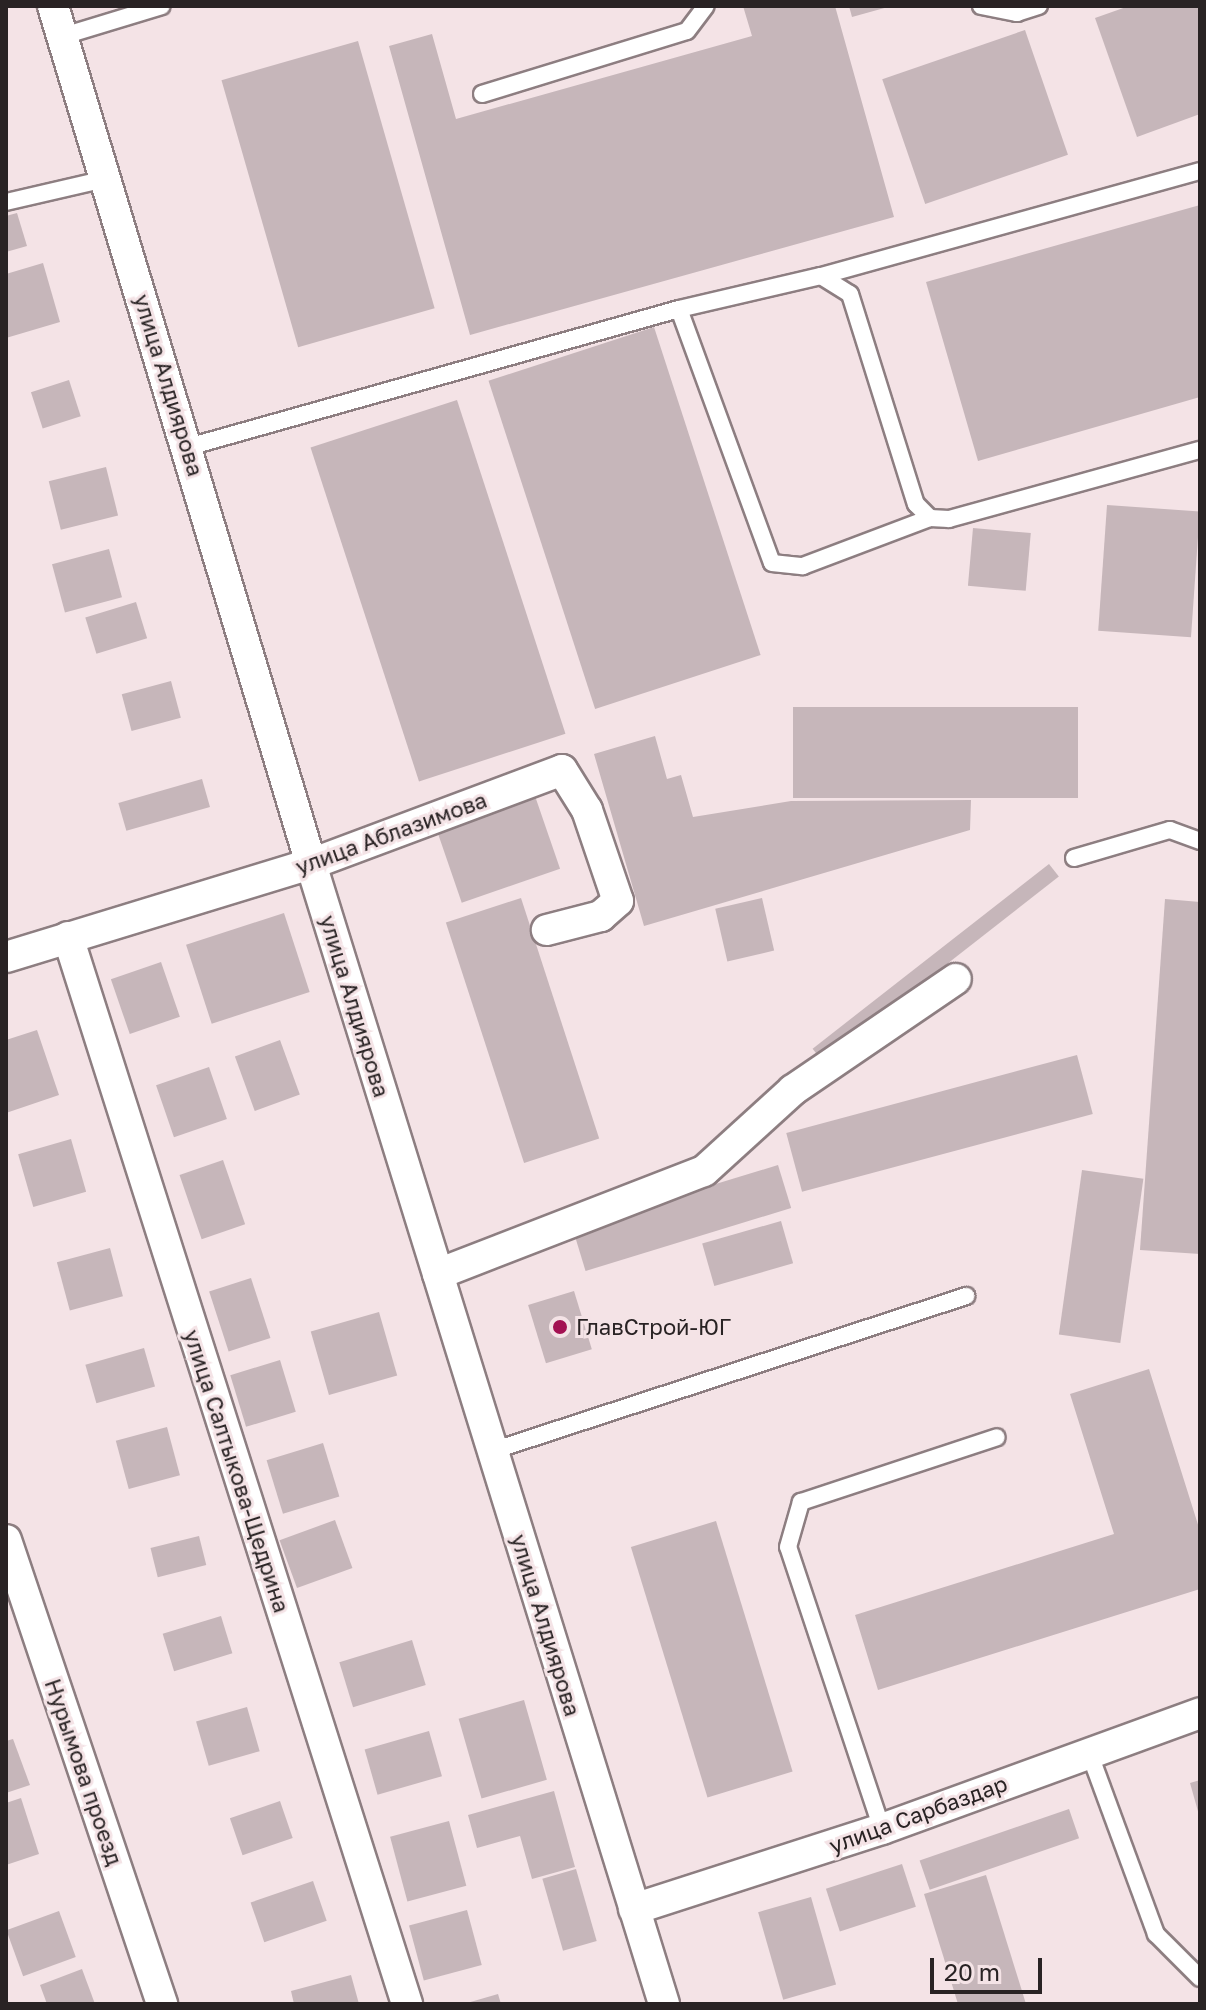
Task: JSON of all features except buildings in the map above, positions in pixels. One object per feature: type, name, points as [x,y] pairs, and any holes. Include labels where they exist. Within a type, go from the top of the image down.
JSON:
[{"type":"street","name":"улица Алдиярова","points":[[53,6],[311,864],[664,2004]]},
{"type":"street","name":"улица Аблазимова","points":[[6,957],[311,864],[562,770],[587,810],[618,901],[601,916],[547,930]]},
{"type":"street","name":"улица Салтыкова-Щедрина","points":[[68,937],[407,2004]]},
{"type":"street","points":[[438,1274],[704,1171],[793,1090],[956,979]]},
{"type":"street","name":"Нурымова проезд","points":[[6,1540],[162,2004]]},
{"type":"street","name":"улица Сарбаздар","points":[[634,1909],[882,1829],[1200,1713]]},
{"type":"lane","points":[[63,36],[162,6]]},
{"type":"lane","points":[[482,94],[687,31],[706,6]]},
{"type":"lane","points":[[981,6],[1017,13],[1039,6]]},
{"type":"lane","points":[[188,447],[679,309],[821,276],[1200,171]]},
{"type":"lane","points":[[6,202],[106,179]]},
{"type":"lane","points":[[821,276],[850,294],[916,504],[930,518]]},
{"type":"lane","points":[[679,309],[772,563],[803,566],[930,518],[949,519],[1200,450]]},
{"type":"lane","points":[[1074,858],[1170,830],[1200,841]]},
{"type":"lane","points":[[492,1451],[966,1296]]},
{"type":"lane","points":[[882,1829],[788,1547],[801,1502],[997,1437]]},
{"type":"lane","points":[[1089,1752],[1156,1934],[1200,1978]]},
{"type":"place","name":"ГлавСтрой-ЮГ","points":[[560,1327]]}]
